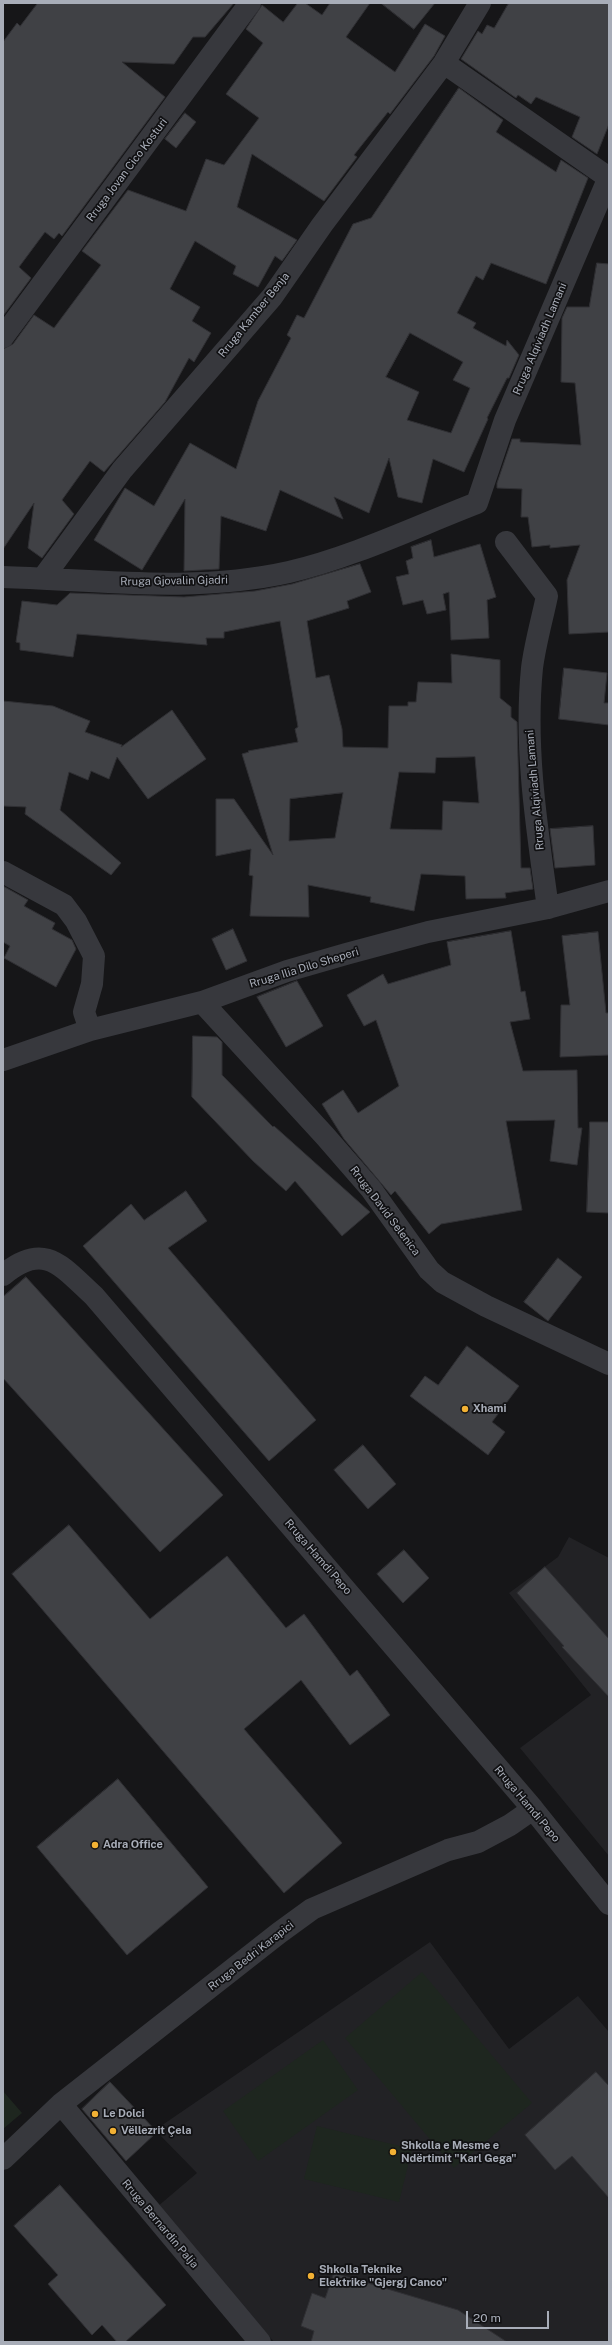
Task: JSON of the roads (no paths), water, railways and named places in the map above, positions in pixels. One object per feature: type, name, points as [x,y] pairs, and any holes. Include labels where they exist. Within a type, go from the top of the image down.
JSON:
[{"type":"street","name":"Rruga Jovan Cico Kosturi","points":[[3,337],[250,3]]},
{"type":"street","name":"Rruga Kamber Benja","points":[[43,578],[122,470],[272,297],[322,225],[444,63],[480,3]]},
{"type":"street","points":[[444,63],[609,178]]},
{"type":"street","name":"Rruga Alqiviadh Lamani","points":[[477,503],[506,420],[609,178]]},
{"type":"street","name":"Rruga Gjovalin Gjadri","points":[[3,577],[144,584],[221,582],[289,572],[348,553],[477,503]]},
{"type":"street","name":"Rruga Alqiviadh Lamani","points":[[506,542],[547,596],[532,667],[529,730],[534,803],[548,908]]},
{"type":"street","points":[[3,872],[64,906],[76,921],[94,956],[92,984],[84,1012],[90,1030]]},
{"type":"street","name":"Rruga Ilia Dilo Sheperi","points":[[3,1060],[90,1030],[202,1002],[287,971],[361,950],[428,932],[548,908],[609,891]]},
{"type":"street","name":"Rruga David Selenica","points":[[202,1002],[294,1100],[366,1183],[429,1270],[438,1278],[486,1306],[609,1364]]},
{"type":"street","name":"Rruga Hamdi Pepo","points":[[3,1275],[18,1263],[36,1258],[58,1263],[94,1296],[533,1809],[609,1904]]},
{"type":"street","name":"Rruga Bedri Karapici","points":[[3,2159],[61,2104],[279,1933],[312,1909],[448,1850],[478,1842],[510,1825],[533,1809]]},
{"type":"street","name":"Rruga Bernardin Palja","points":[[61,2104],[260,2342]]},
{"type":"place","name":"Xhami","points":[[465,1409]]},
{"type":"place","name":"Adra Office","points":[[95,1845]]},
{"type":"place","name":"Le Dolci","points":[[95,2114]]},
{"type":"place","name":"Vëllezrit Çela","points":[[113,2131]]},
{"type":"place","name":"Shkolla e Mesme e Ndërtimit \"Karl Gega\"","points":[[393,2152]]},
{"type":"place","name":"Shkolla Teknike Elektrike \"Gjergj Canco\"","points":[[311,2276]]}]
